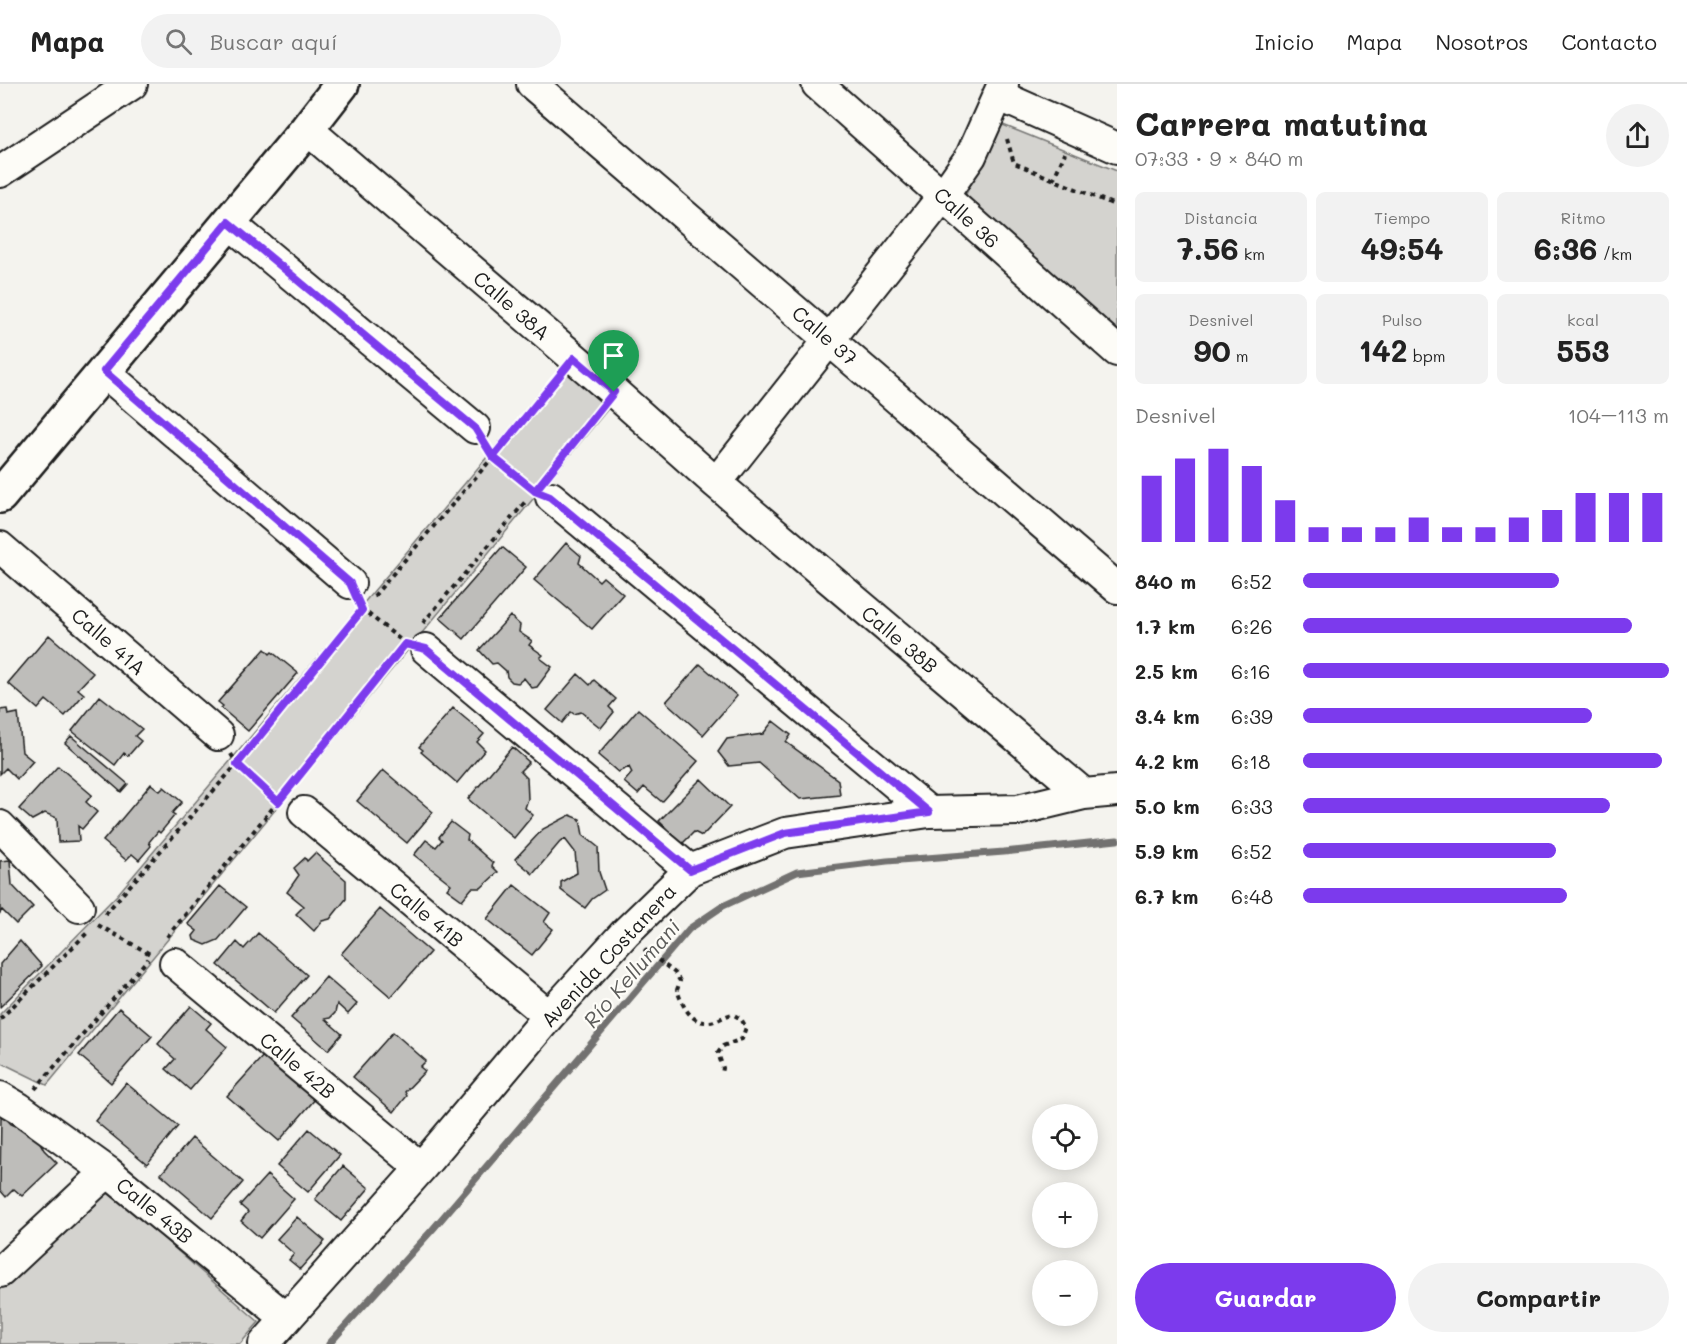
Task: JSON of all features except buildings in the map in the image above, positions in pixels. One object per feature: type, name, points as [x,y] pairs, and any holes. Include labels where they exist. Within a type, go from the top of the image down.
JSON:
[{"type":"main road","points":[[0,496],[307,129],[342,84]]},
{"type":"street","points":[[0,172],[132,84]]},
{"type":"street","name":"Calle 37","points":[[532,84],[1117,588]]},
{"type":"street","name":"Calle 36","points":[[817,84],[1117,351]]},
{"type":"street","points":[[716,483],[944,196],[971,156],[1003,93],[1117,148]]},
{"type":"street","name":"Calle 38A","points":[[307,129],[614,392],[716,483]]},
{"type":"street","points":[[228,222],[475,428]]},
{"type":"street","points":[[104,371],[356,596]]},
{"type":"street","name":"Calle 38B","points":[[716,483],[1084,795]]},
{"type":"street","points":[[543,494],[929,812]]},
{"type":"street","name":"Calle 41A","points":[[0,547],[218,735]]},
{"type":"street","points":[[423,638],[690,870]]},
{"type":"street","name":"Avenida Costanera","points":[[264,1344],[421,1168],[549,1016],[625,933],[690,870],[785,833],[929,812],[1018,810],[1117,790]]},
{"type":"street","name":"Calle 41B","points":[[291,807],[549,1016]]},
{"type":"street","points":[[0,826],[88,915]]},
{"type":"street","name":"Calle 42B","points":[[167,955],[421,1168]]},
{"type":"street","name":"Calle 43B","points":[[9,1103],[108,1172],[286,1318]]},
{"type":"street","points":[[0,1272],[108,1172]]},
{"type":"path","points":[[1003,93],[1005,129],[1014,163],[1117,206]]},
{"type":"path","points":[[1053,180],[1065,153]]},
{"type":"path","points":[[0,1018],[88,915],[237,764],[356,596],[493,457],[574,358]]},
{"type":"path","points":[[423,638],[543,494],[614,392]]},
{"type":"path","points":[[475,428],[493,457],[543,494]]},
{"type":"path","points":[[167,955],[291,807],[405,644],[356,596]]},
{"type":"path","points":[[237,764],[291,807]]},
{"type":"path","points":[[9,1103],[152,955],[88,915]]},
{"type":"path","points":[[653,957],[675,973],[680,981],[676,990],[690,1016],[699,1022],[711,1023],[732,1014],[741,1019],[746,1027],[742,1039],[723,1046],[718,1053],[723,1068],[722,1073]]},
{"type":"shaded area","points":[[1003,125],[1117,171],[1117,344],[958,211],[996,131]]},
{"type":"shaded area","points":[[569,360],[616,399],[47,1085],[0,1062],[0,1014],[117,895]]},
{"type":"shaded area","points":[[107,1189],[259,1322],[240,1344],[0,1344],[0,1287]]},
{"type":"waterway","name":"Río Kellumani","points":[[329,1344],[433,1229],[689,929],[723,906],[797,872],[887,861],[1117,840]]},
{"type":"route","points":[[614,392],[535,491],[493,457],[475,428],[228,222],[104,371],[350,583],[362,610],[237,764],[278,802],[405,644],[426,649],[690,870],[785,833],[929,812],[550,497],[535,491],[493,457],[574,358],[614,392]]}]
